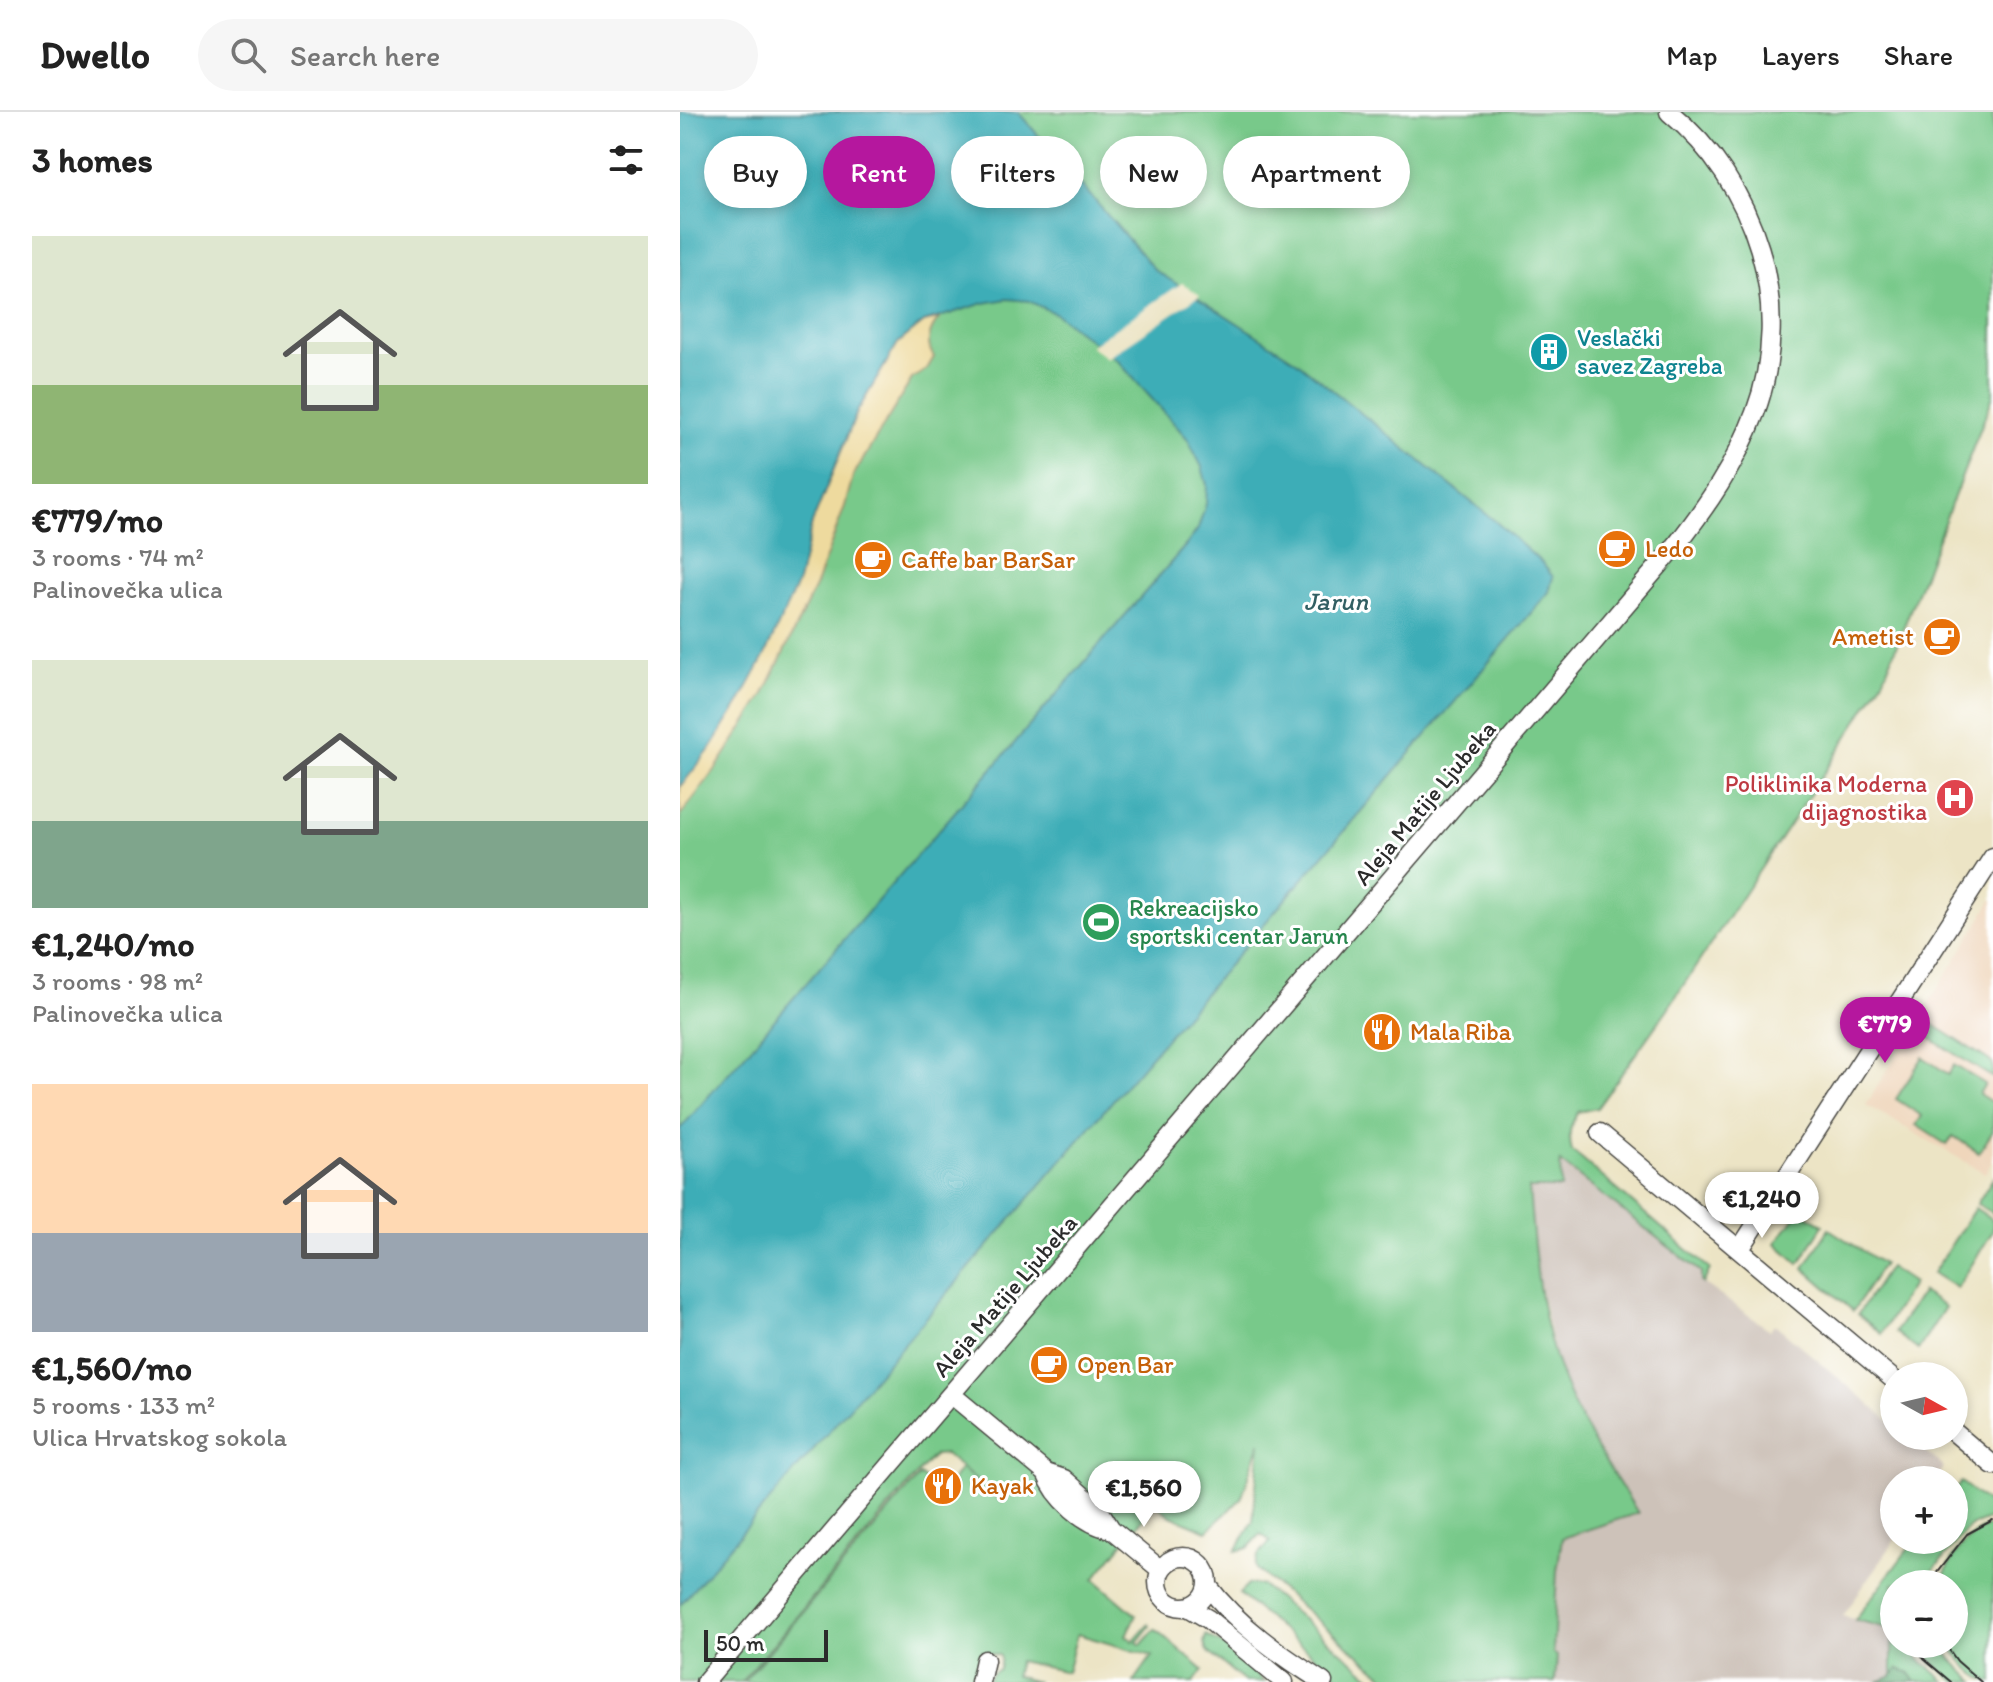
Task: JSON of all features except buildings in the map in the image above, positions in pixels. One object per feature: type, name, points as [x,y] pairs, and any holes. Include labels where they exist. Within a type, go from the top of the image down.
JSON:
[{"type":"street","name":"Aleja Matije Ljubeka","points":[[705,1682],[1674,548],[1725,477],[1756,412],[1762,390],[1770,332],[1767,280],[1755,234],[1737,192],[1706,146],[1669,112]]},
{"type":"street","points":[[1740,1249],[1993,857]]},
{"type":"street","points":[[1600,1133],[1880,1368]]},
{"type":"street","points":[[952,1395],[1046,1473],[1064,1479],[1099,1510],[1111,1529],[1161,1570]]},
{"type":"street","points":[[1968,1444],[1993,1465]]},
{"type":"street","points":[[1188,1607],[1201,1600],[1208,1586],[1206,1571],[1187,1557],[1172,1560],[1161,1570],[1158,1583],[1163,1597],[1208,1619],[1284,1682]]},
{"type":"street","points":[[1208,1586],[1232,1612],[1291,1661],[1323,1682]]},
{"type":"street","points":[[980,1682],[985,1660]]},
{"type":"shaded area","points":[[1993,899],[1993,1160],[1985,1173],[1866,1105]]},
{"type":"shaded area","points":[[1559,1162],[1701,1272],[1701,1282],[1770,1330],[1774,1324],[1777,1326],[1880,1413],[1880,1450],[1924,1450],[1943,1466],[1880,1466],[1880,1554],[1885,1554],[1843,1616],[1880,1626],[1880,1658],[1892,1658],[1892,1676],[1878,1682],[1555,1682],[1557,1656],[1553,1654],[1557,1571],[1562,1538],[1637,1512],[1586,1428],[1562,1379],[1552,1342],[1536,1267],[1529,1187],[1561,1187]]},
{"type":"green space","name":"Rekreacijsko sportski centar Jarun","points":[[680,112],[1993,112],[1993,396],[1884,678],[1667,1010],[1597,1108],[1578,1112],[1571,1126],[1572,1151],[1710,1269],[1703,1284],[1701,1272],[1560,1162],[1561,1188],[1529,1188],[1539,1285],[1555,1357],[1579,1415],[1638,1513],[1562,1538],[1557,1571],[1553,1653],[1557,1656],[1555,1682],[1391,1682],[1258,1570],[1258,1556],[1270,1541],[1261,1534],[1248,1548],[1236,1551],[1253,1521],[1260,1442],[1241,1499],[1207,1531],[1171,1516],[1155,1504],[1094,1579],[1136,1615],[1126,1635],[1133,1641],[1148,1624],[1150,1626],[1137,1642],[1141,1645],[1155,1629],[1203,1670],[1194,1682],[1134,1682],[1152,1656],[1077,1634],[1067,1672],[1019,1661],[1015,1676],[1037,1682],[988,1682],[991,1674],[999,1669],[1001,1658],[982,1652],[974,1682],[743,1682],[920,1475],[946,1499],[955,1488],[951,1482],[961,1468],[1003,1503],[945,1454],[935,1455],[929,1460],[741,1682],[680,1682]]},
{"type":"green space","points":[[1923,1018],[1993,1063],[1993,1078],[1915,1029]]},
{"type":"green space","points":[[1923,1057],[1948,1074],[1954,1065],[1985,1084],[1979,1094],[1993,1103],[1993,1131],[1979,1153],[1953,1136],[1947,1145],[1916,1125],[1922,1116],[1896,1099]]},
{"type":"green space","points":[[1993,1178],[1993,1214],[1977,1204]]},
{"type":"green space","points":[[1975,1208],[1993,1220],[1993,1231],[1957,1288],[1933,1273]]},
{"type":"green space","points":[[1800,1210],[1823,1225],[1799,1264],[1776,1243]]},
{"type":"green space","points":[[1829,1229],[1883,1264],[1853,1311],[1804,1268]]},
{"type":"green space","points":[[1889,1267],[1913,1283],[1881,1334],[1858,1314]]},
{"type":"green space","points":[[1922,1292],[1945,1307],[1918,1350],[1895,1332]]},
{"type":"green space","points":[[1968,1488],[1993,1504],[1993,1517],[1968,1528]]},
{"type":"green space","points":[[1993,1524],[1993,1682],[1980,1677],[1960,1658],[1968,1658],[1968,1570],[1947,1570],[1956,1554],[1968,1554],[1968,1539]]},
{"type":"green space","points":[[1904,1554],[1947,1554],[1934,1570],[1892,1570]]},
{"type":"green space","points":[[1249,1584],[1261,1585],[1273,1594],[1377,1682],[1345,1682],[1239,1594]]},
{"type":"green space","points":[[1880,1587],[1880,1626],[1855,1620]]},
{"type":"green space","points":[[1206,1635],[1232,1650],[1264,1682],[1245,1682],[1207,1651],[1204,1643]]},
{"type":"green space","points":[[1892,1658],[1918,1658],[1945,1681],[1916,1682],[1909,1672],[1898,1669],[1892,1676]]},
{"type":"green space","points":[[1929,1658],[1950,1658],[1975,1682],[1956,1682]]},
{"type":"green space","points":[[1898,1669],[1909,1672],[1916,1682],[1878,1682],[1892,1676]]},
{"type":"sand","points":[[939,319],[929,337],[934,357],[927,369],[912,379],[853,476],[815,587],[763,696],[715,770],[680,816],[680,787],[711,748],[739,703],[798,582],[812,523],[857,412],[898,343],[924,322]]},
{"type":"water","name":"Jarun","points":[[680,112],[1018,112],[1039,136],[951,136],[951,208],[1084,208],[1084,188],[1155,270],[1295,360],[1495,521],[1542,563],[1553,577],[1549,592],[680,1605],[680,1129],[1198,529],[1206,504],[1207,485],[1202,467],[1187,438],[1118,361],[1056,314],[1029,301],[1007,299],[984,303],[924,322],[898,343],[857,412],[812,523],[798,582],[764,657],[711,748],[680,787]]},
{"type":"pier","points":[[1182,283],[1200,295],[1107,358],[1090,346]]},
{"type":"tram line","points":[[1939,1570],[1967,1534],[1993,1520]]},
{"type":"tram line","points":[[1923,1658],[1951,1682]]},
{"type":"tram line","points":[[1955,1658],[1981,1682]]},
{"type":"place","name":"Veslački savez Zagreba","points":[[1549,352]]},
{"type":"place","name":"Ledo","points":[[1617,549]]},
{"type":"place","name":"Caffe bar BarSar","points":[[873,560]]},
{"type":"place","name":"Ametist","points":[[1942,637]]},
{"type":"place","name":"Poliklinika Moderna dijagnostika","points":[[1955,798]]},
{"type":"place","name":"Rekreacijsko sportski centar Jarun","points":[[1101,922]]},
{"type":"place","name":"Mala Riba","points":[[1382,1032]]},
{"type":"place","name":"Open Bar","points":[[1049,1365]]},
{"type":"place","name":"Kayak","points":[[943,1486]]}]
